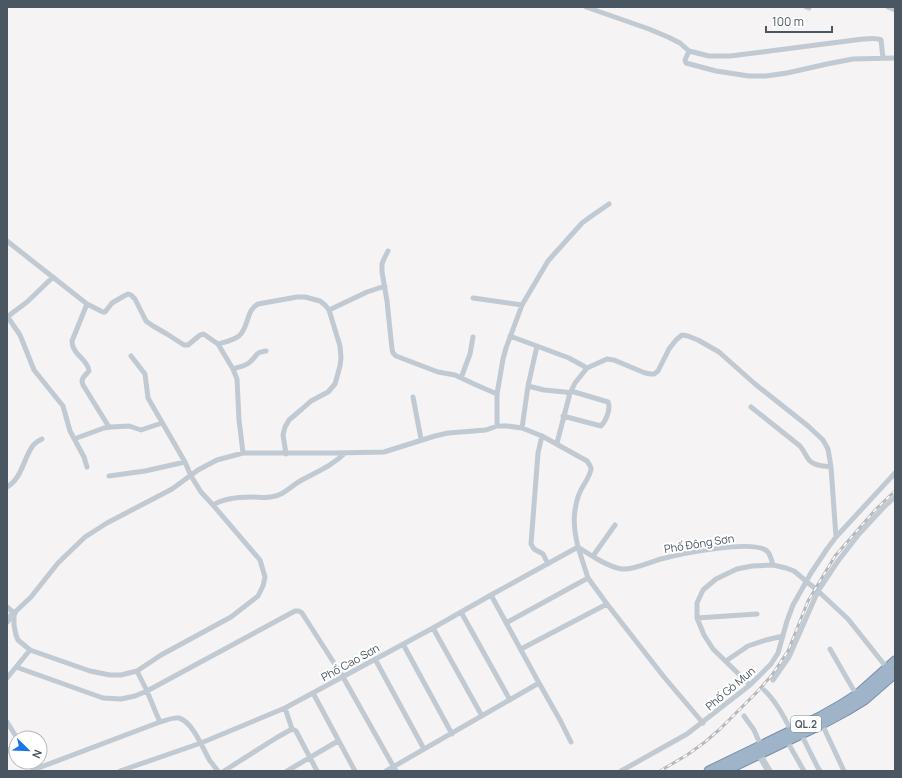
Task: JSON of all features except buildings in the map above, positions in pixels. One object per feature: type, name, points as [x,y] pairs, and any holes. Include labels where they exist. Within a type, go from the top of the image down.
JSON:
[{"type":"highway","name":"QL.2","points":[[708,771],[787,741],[846,711],[864,700],[891,671],[895,662]]},
{"type":"highway","name":"QL.2","points":[[724,771],[792,731],[841,705],[891,671]]},
{"type":"street","points":[[586,7],[649,29],[680,43],[689,51],[709,56],[730,56],[863,39],[880,39],[883,58]]},
{"type":"street","points":[[888,7],[895,10]]},
{"type":"street","points":[[689,51],[686,63],[723,73],[749,76],[766,76],[787,73],[853,59],[895,58]]},
{"type":"street","points":[[497,426],[497,394],[503,359],[522,305],[548,261],[582,223],[609,204]]},
{"type":"street","points":[[7,240],[87,304],[103,312],[105,312],[112,304],[128,294],[135,299],[146,321],[184,345],[188,345],[203,334],[218,344],[233,369],[237,379],[238,420],[243,453]]},
{"type":"street","points":[[388,251],[382,264],[382,272],[393,353],[396,356],[438,372],[450,373],[497,394]]},
{"type":"street","points":[[53,277],[27,302],[7,317],[20,334],[34,370],[63,406],[68,427],[84,457],[87,467]]},
{"type":"street","points":[[329,310],[367,292],[385,286]]},
{"type":"street","points":[[218,344],[238,336],[245,327],[251,310],[258,304],[297,297],[320,301],[329,310],[340,346],[341,358],[339,373],[335,384],[328,392],[311,402],[289,420],[283,435],[286,454]]},
{"type":"street","points":[[473,298],[522,305]]},
{"type":"street","points":[[87,304],[72,341],[72,347],[89,367],[89,371],[82,379],[82,382],[109,427]]},
{"type":"street","points":[[557,443],[563,416],[571,392],[587,368],[607,359],[614,360],[645,373],[654,374],[658,371],[664,358],[676,340],[682,335],[688,336],[719,352],[755,384],[818,434],[828,450],[831,467],[836,537]]},
{"type":"street","points":[[510,336],[570,358],[587,368]]},
{"type":"street","points":[[461,378],[470,354],[473,337]]},
{"type":"street","points":[[522,428],[528,386],[537,346]]},
{"type":"street","points":[[233,369],[248,364],[256,354],[266,351]]},
{"type":"street","points":[[7,607],[14,613],[14,625],[18,640],[30,650],[90,671],[110,675],[121,675],[137,671],[160,655],[231,617],[258,596],[263,586],[265,577],[260,560],[201,492],[148,398],[142,369],[131,356]]},
{"type":"street","points":[[528,386],[544,390],[571,392],[608,402],[609,405],[604,424],[601,426],[563,416]]},
{"type":"street","points":[[413,397],[421,439]]},
{"type":"street","points":[[751,407],[800,446],[809,460],[813,463],[831,467]]},
{"type":"street","points":[[74,439],[109,427],[129,426],[140,430],[162,423]]},
{"type":"street","points":[[7,621],[31,597],[58,563],[85,537],[107,523],[166,492],[198,470],[217,460],[243,453],[286,454],[384,452],[421,439],[448,433],[486,430],[497,426],[512,426],[522,428],[557,443],[587,461],[590,465],[591,470],[580,493],[574,516],[575,537],[588,578],[606,604],[664,677],[703,722]]},
{"type":"street","points":[[542,436],[538,453],[531,544],[534,549],[543,554],[548,564]]},
{"type":"street","points":[[7,487],[15,480],[32,446],[42,439]]},
{"type":"street","points":[[213,505],[220,501],[237,497],[264,498],[278,496],[301,480],[332,464],[345,453]]},
{"type":"street","points":[[109,476],[151,470],[185,462]]},
{"type":"street","name":"Phố Gò Mun","points":[[621,771],[687,734],[750,685],[771,664],[778,653],[793,605],[806,581],[836,537],[895,473]]},
{"type":"street","points":[[773,680],[789,657],[818,591],[838,561],[859,534],[895,497]]},
{"type":"street","points":[[593,556],[614,525]]},
{"type":"street","name":"Phố Đông Sơn","points":[[578,547],[593,556],[622,569],[696,552],[740,546],[762,549],[767,552],[773,565]]},
{"type":"street","name":"Phố Cao Sơn","points":[[120,771],[200,743],[285,708],[578,547]]},
{"type":"street","points":[[750,685],[713,649],[704,635],[697,618],[697,603],[702,590],[716,579],[737,569],[752,566],[773,565],[794,571],[848,619],[891,671]]},
{"type":"street","points":[[506,623],[588,578]]},
{"type":"street","points":[[491,595],[571,742]]},
{"type":"street","points":[[521,649],[606,604]]},
{"type":"street","points":[[16,668],[103,698],[121,699],[135,696],[147,691],[296,611],[299,611],[302,613],[343,677],[394,769]]},
{"type":"street","points":[[461,612],[510,700]]},
{"type":"street","points":[[697,618],[757,614]]},
{"type":"street","points":[[433,628],[482,716]]},
{"type":"street","points":[[726,661],[748,646],[783,636]]},
{"type":"street","points":[[403,644],[452,734]]},
{"type":"street","points":[[830,649],[853,689],[858,694]]},
{"type":"street","points":[[7,678],[30,650]]},
{"type":"street","points":[[375,659],[424,749]]},
{"type":"street","points":[[137,671],[160,722]]},
{"type":"street","points":[[386,771],[394,769],[424,749],[539,683]]},
{"type":"street","points":[[764,690],[769,694],[792,731]]},
{"type":"street","points":[[313,693],[355,771]]},
{"type":"street","points":[[285,708],[292,729],[296,731],[318,771]]},
{"type":"street","points":[[744,716],[754,730],[760,750],[770,771]]},
{"type":"street","points":[[48,765],[160,722],[180,718],[187,722],[218,771]]},
{"type":"street","points":[[822,724],[844,771]]},
{"type":"street","points":[[224,771],[292,729]]},
{"type":"street","points":[[801,734],[820,771]]},
{"type":"street","points":[[287,771],[338,741]]},
{"type":"street","points":[[787,741],[804,771]]},
{"type":"street","points":[[138,765],[142,771]]},
{"type":"railway","points":[[660,771],[705,742],[720,729],[772,675],[788,651],[808,601],[835,556],[876,509],[895,491]]}]
